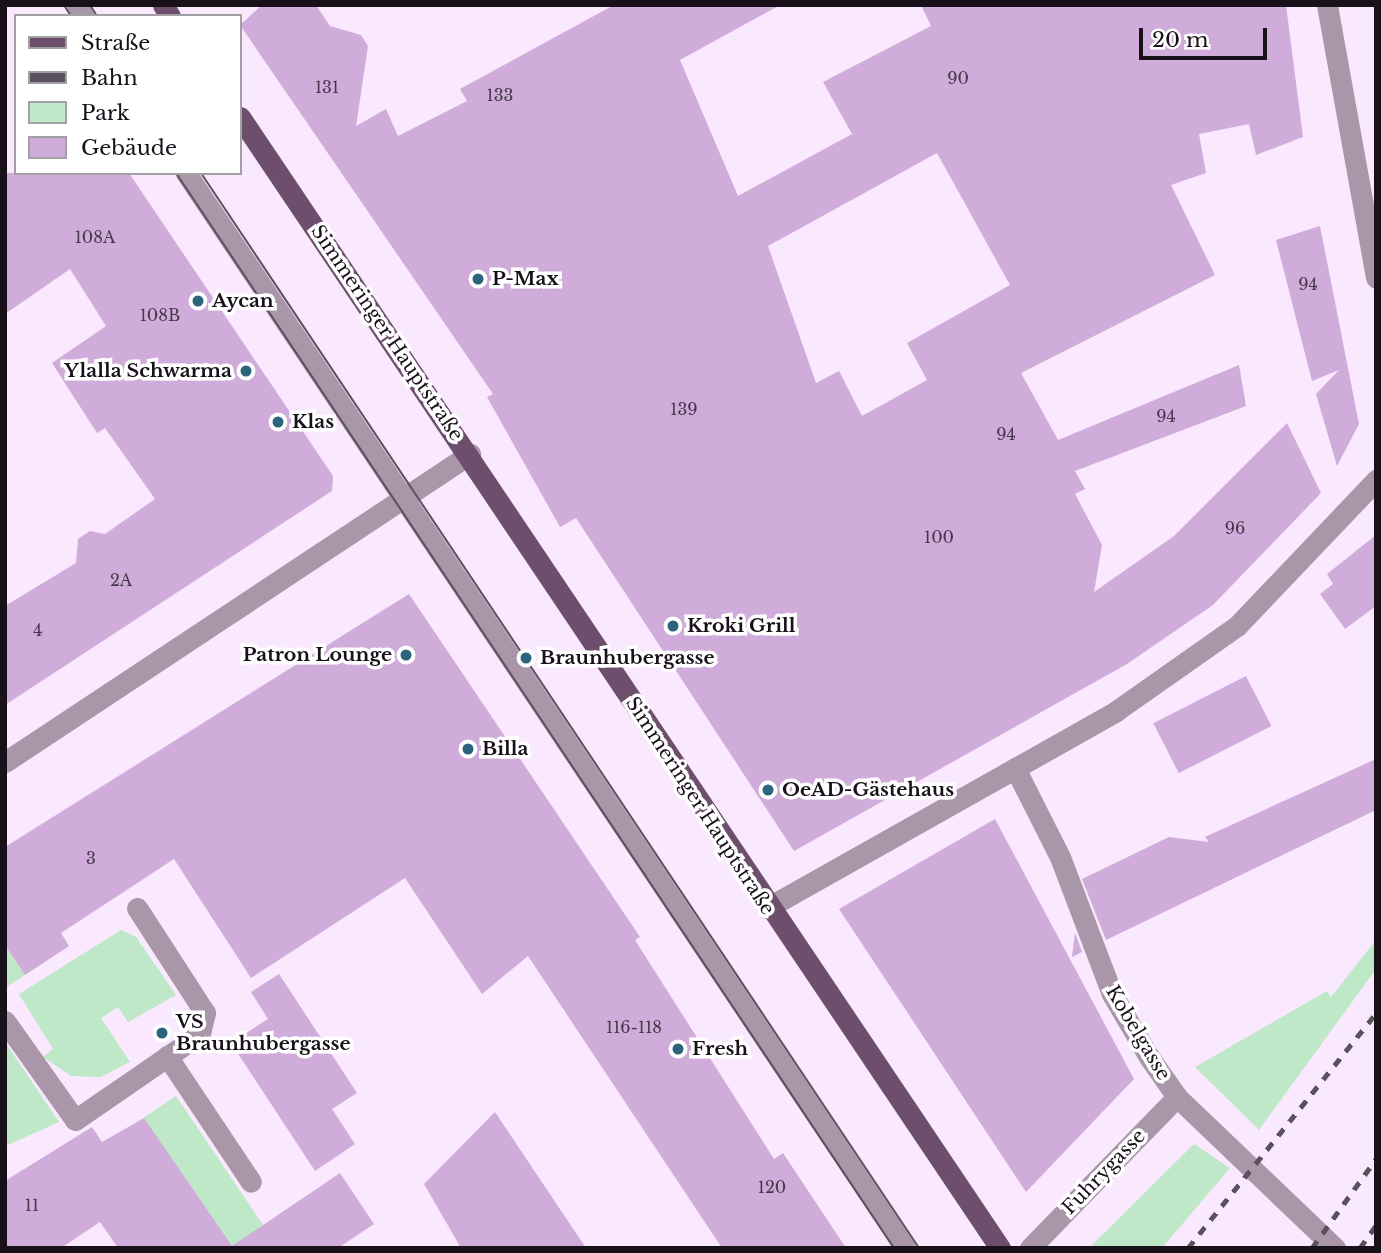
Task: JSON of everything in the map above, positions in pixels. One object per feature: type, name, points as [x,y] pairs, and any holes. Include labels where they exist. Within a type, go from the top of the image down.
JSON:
[{"type":"main road","name":"Simmeringer Hauptstraße","points":[[242,120],[470,454],[767,908],[1000,1248]]},
{"type":"street","points":[[1327,5],[1376,278]]},
{"type":"street","points":[[187,175],[905,1248]]},
{"type":"street","points":[[5,762],[470,454]]},
{"type":"street","points":[[767,908],[1116,710],[1237,626],[1376,480]]},
{"type":"street","name":"Kobelgasse","points":[[1015,768],[1060,858],[1112,994],[1177,1097],[1236,1146],[1335,1248]]},
{"type":"street","points":[[5,1021],[75,1120],[200,1034],[205,1013],[137,908]]},
{"type":"street","points":[[167,1056],[251,1182]]},
{"type":"street","name":"Fuhrygasse","points":[[1030,1248],[1177,1097]]},
{"type":"green space","points":[[121,930],[136,937],[176,995],[128,1022],[118,1007],[101,1018],[130,1062],[101,1077],[71,1076],[43,1057],[53,1049],[19,994]]},
{"type":"green space","points":[[1376,940],[1376,969],[1259,1130],[1195,1067],[1327,991],[1331,997]]},
{"type":"green space","points":[[5,945],[25,975],[5,988]]},
{"type":"green space","points":[[5,1042],[59,1122],[8,1145],[5,1145]]},
{"type":"green space","points":[[176,1096],[263,1225],[231,1247],[144,1118]]},
{"type":"green space","points":[[1194,1144],[1230,1168],[1162,1248],[1089,1248]]},
{"type":"building","points":[[262,5],[316,5],[330,26],[361,35],[368,46],[356,126],[386,109],[398,136],[467,101],[460,89],[614,5],[780,5],[680,60],[738,196],[852,134],[823,82],[931,26],[921,5],[1286,5],[1303,137],[1256,155],[1249,124],[1199,134],[1206,173],[1171,185],[1215,275],[1021,373],[1058,440],[1239,365],[1246,406],[1075,471],[1085,489],[1075,494],[1102,545],[1094,592],[1174,536],[1287,423],[1321,493],[1213,605],[1127,664],[794,851],[576,518],[560,527],[487,397],[493,394],[242,28],[242,23]],"holes":[[[937,153],[1010,285],[907,343],[927,380],[862,416],[839,371],[816,383],[768,246]]]},
{"type":"building","points":[[5,173],[130,175],[333,476],[332,491],[5,705],[5,606],[76,563],[78,539],[90,531],[105,534],[155,499],[105,428],[97,433],[52,363],[106,326],[70,269],[5,314]]},
{"type":"building","points":[[1320,226],[1359,424],[1337,466],[1316,394],[1339,370],[1312,381],[1276,240]]},
{"type":"building","points":[[1376,535],[1376,606],[1345,629],[1320,594],[1333,584],[1327,574]]},
{"type":"building","points":[[409,594],[640,937],[635,940],[774,1159],[783,1153],[846,1248],[722,1248],[528,956],[482,994],[405,878],[251,978],[174,859],[61,933],[69,946],[25,975],[5,945],[5,847]]},
{"type":"building","points":[[1246,676],[1271,726],[1179,773],[1153,723]]},
{"type":"building","points":[[1376,759],[1376,810],[1106,940],[1082,879],[1169,837],[1209,842],[1205,837]]},
{"type":"building","points":[[995,819],[1134,1079],[1026,1192],[839,909]]},
{"type":"building","points":[[1075,933],[1082,952],[1072,957]]},
{"type":"building","points":[[279,974],[357,1093],[332,1109],[355,1144],[315,1171],[231,1043],[268,1019],[251,992]]},
{"type":"building","points":[[495,1112],[586,1248],[461,1248],[424,1184]]},
{"type":"building","points":[[144,1118],[232,1246],[340,1173],[374,1224],[338,1248],[118,1248],[100,1222],[61,1248],[5,1248],[5,1181],[92,1127],[102,1142]]},
{"type":"tram line","points":[[64,5],[70,14]]},
{"type":"tram line","points":[[90,5],[96,14]]},
{"type":"tram line","points":[[177,175],[894,1248]]},
{"type":"tram line","points":[[202,175],[919,1248]]},
{"type":"railway","points":[[1188,1248],[1376,1013]]},
{"type":"railway","points":[[1312,1248],[1376,1159]]},
{"type":"railway","points":[[1360,1248],[1376,1225]]},
{"type":"place","name":"P-Max","points":[[478,279]]},
{"type":"place","name":"Aycan","points":[[198,301]]},
{"type":"place","name":"Ylalla Schwarma","points":[[246,371]]},
{"type":"place","name":"Klas","points":[[278,422]]},
{"type":"place","name":"Kroki Grill","points":[[673,626]]},
{"type":"place","name":"Patron Lounge","points":[[406,655]]},
{"type":"place","name":"Braunhubergasse","points":[[526,658]]},
{"type":"place","name":"Billa","points":[[468,749]]},
{"type":"place","name":"OeAD-Gästehaus","points":[[768,790]]},
{"type":"place","name":"VS Braunhubergasse","points":[[162,1033]]},
{"type":"place","name":"Fresh","points":[[678,1049]]}]
